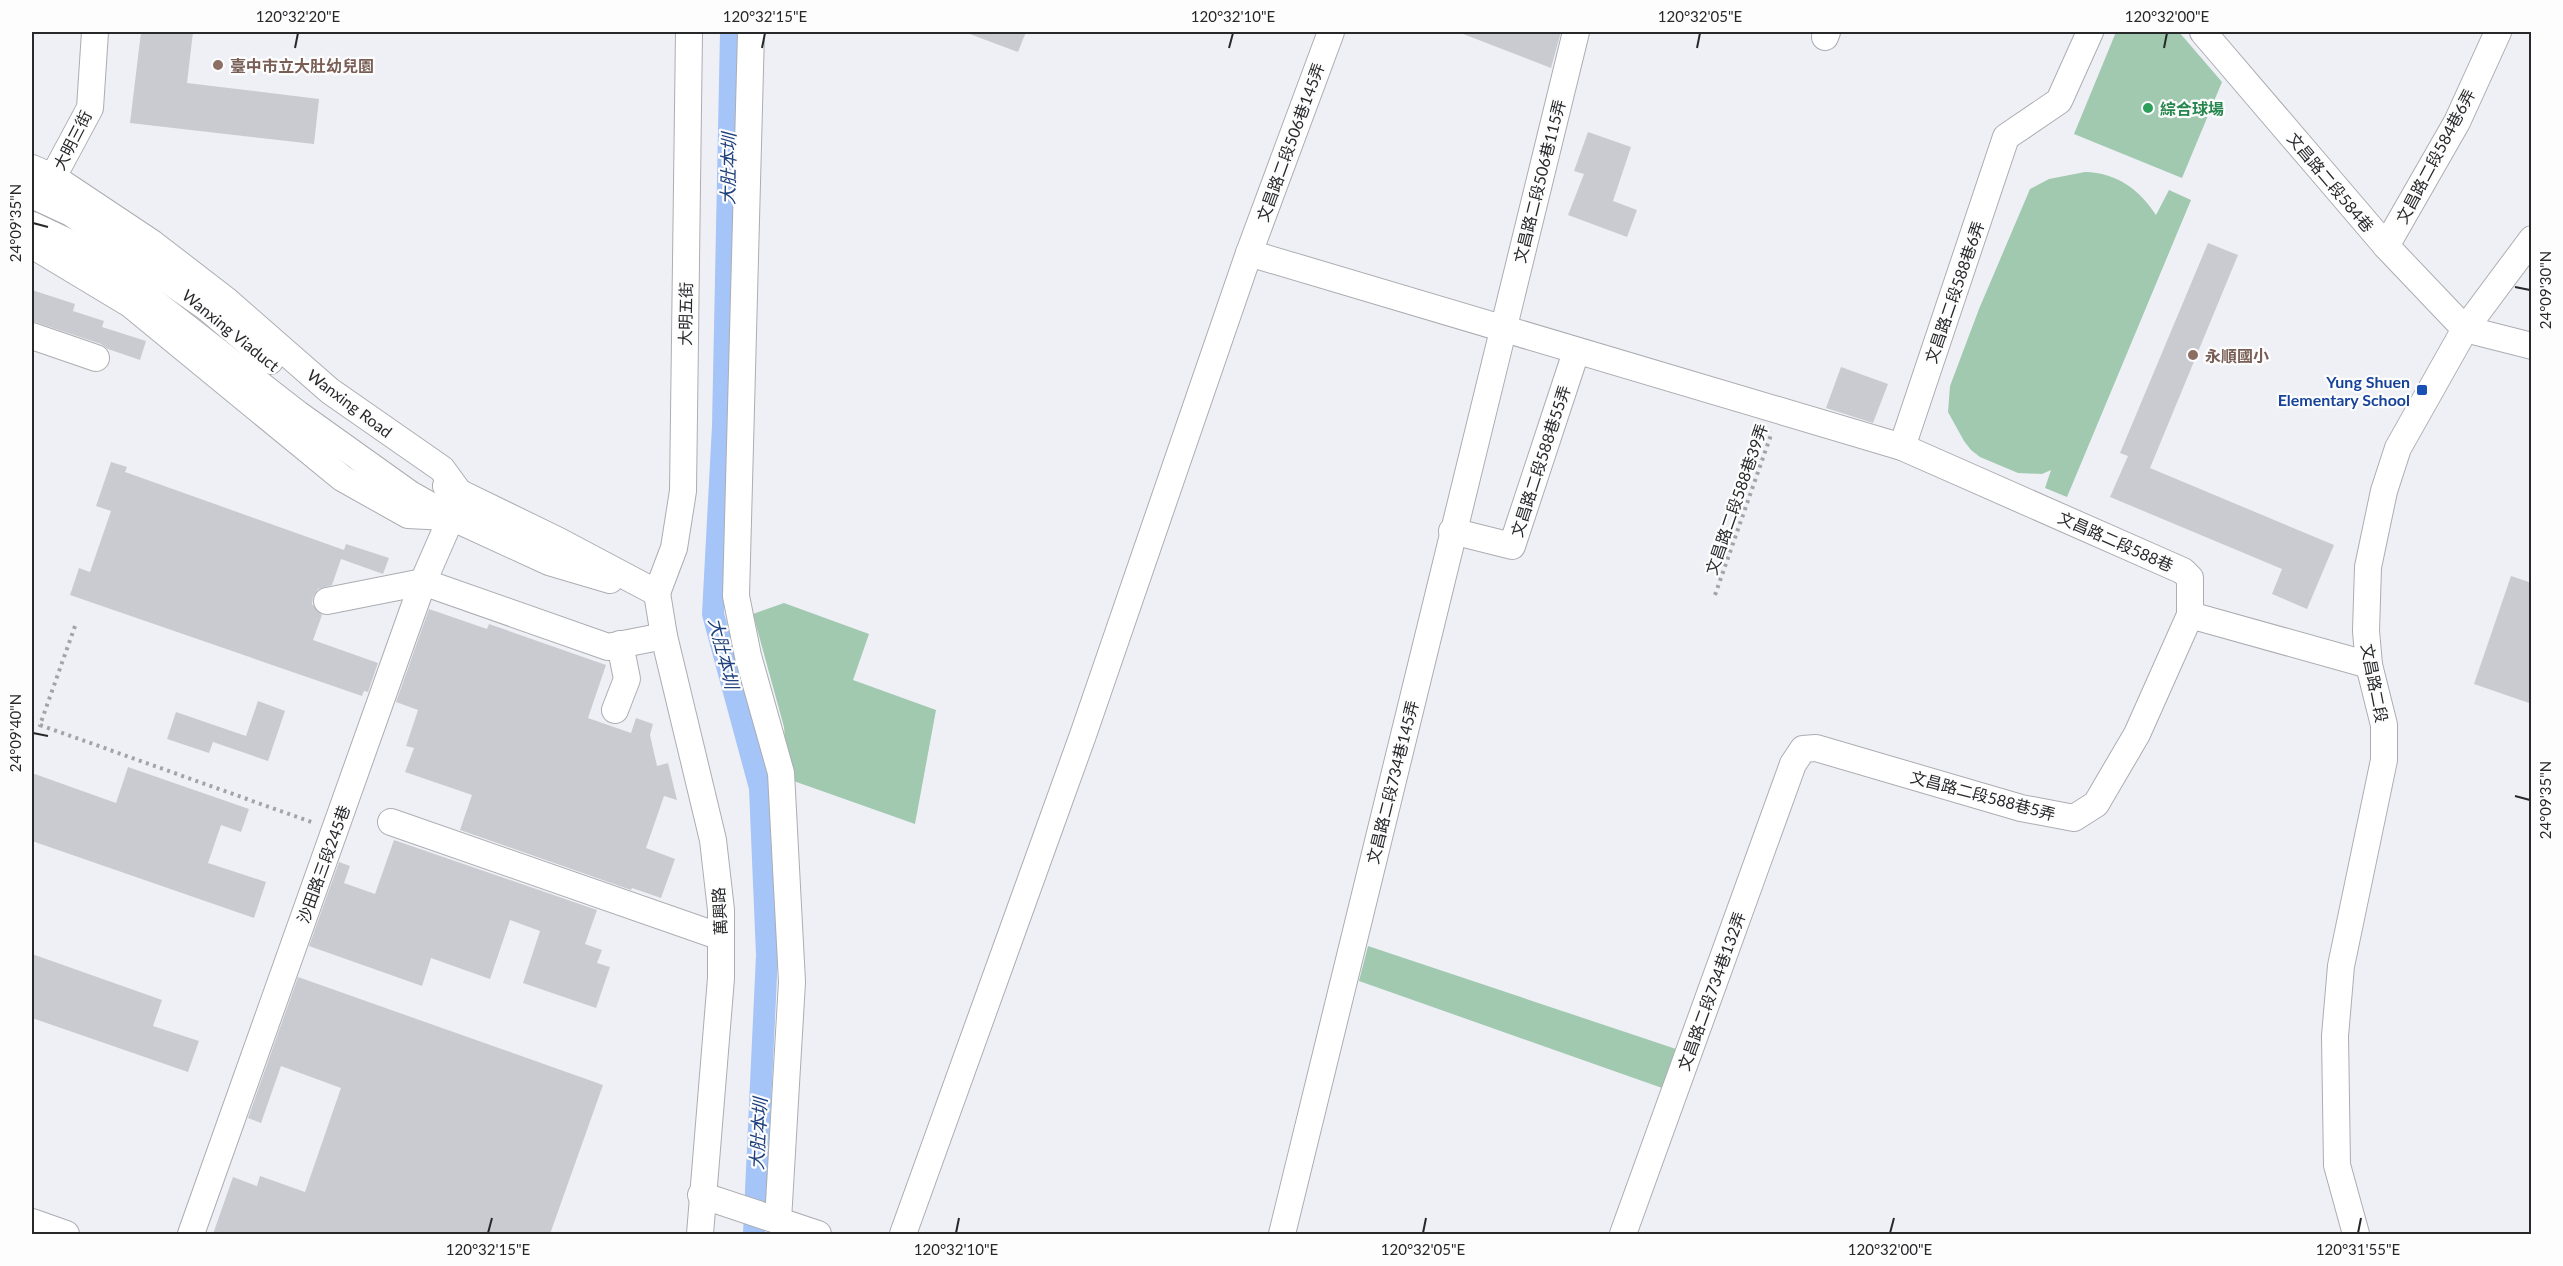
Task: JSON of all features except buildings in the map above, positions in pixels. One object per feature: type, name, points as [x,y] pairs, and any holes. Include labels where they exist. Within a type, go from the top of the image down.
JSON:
[{"type":"street","name":"大明三街","points":[[42,172],[90,108],[95,32]]},
{"type":"street","name":"大明五街","points":[[657,593],[674,548],[683,491],[689,32]]},
{"type":"street","points":[[751,32],[736,597],[748,656],[781,773],[792,982],[778,1220]]},
{"type":"street","name":"文昌路二段506巷145弄","points":[[903,1234],[1083,735],[1249,254],[1331,32]]},
{"type":"street","name":"文昌路二段506巷115弄","points":[[1502,330],[1576,32]]},
{"type":"street","name":"文昌路二段588巷6弄","points":[[1902,447],[2006,137],[2059,101],[2090,32]]},
{"type":"street","name":"文昌路二段584巷","points":[[2203,32],[2386,246],[2465,329]]},
{"type":"street","name":"文昌路二段584巷6弄","points":[[2386,246],[2457,122],[2498,32]]},
{"type":"street","name":"Wanxing Road","points":[[42,172],[152,243],[226,300],[330,391],[442,469],[456,506]]},
{"type":"street","name":"Wanxing Viaduct","points":[[32,195],[71,213],[206,307],[329,412],[426,473]]},
{"type":"street","name":"Wanxing Viaduct","points":[[32,225],[70,243],[114,271],[298,414],[370,468],[410,494]]},
{"type":"street","name":"文昌路二段","points":[[2356,1234],[2337,1165],[2334,1035],[2341,966],[2384,760],[2384,725],[2369,665],[2366,631],[2368,567],[2384,491],[2398,448],[2465,329],[2532,239]]},
{"type":"street","name":"Wanxing Road","points":[[32,245],[130,304],[342,478],[408,515],[456,506]]},
{"type":"street","name":"文昌路二段588巷","points":[[1249,254],[1902,447],[2183,571],[2190,578],[2190,615]]},
{"type":"street","points":[[2465,329],[2532,346]]},
{"type":"street","name":"文昌路二段734巷145弄","points":[[1282,1234],[1502,330]]},
{"type":"street","points":[[32,336],[96,358]]},
{"type":"street","name":"文昌路二段588巷55弄","points":[[1452,531],[1512,546],[1576,352]]},
{"type":"street","name":"Wanxing Road","points":[[426,473],[456,506]]},
{"type":"street","name":"Wanxing Road","points":[[410,494],[456,506],[559,541],[657,593]]},
{"type":"street","name":"沙田路三段245巷","points":[[191,1234],[423,582],[456,506]]},
{"type":"street","points":[[327,601],[423,582],[608,647],[664,636]]},
{"type":"street","name":"萬興路","points":[[657,593],[664,636],[713,840],[721,910],[721,978],[700,1234]]},
{"type":"street","points":[[2190,615],[2369,665]]},
{"type":"street","name":"文昌路二段588巷5弄","points":[[1803,749],[1816,748],[2021,808],[2074,818],[2096,804],[2137,734],[2190,615]]},
{"type":"street","points":[[615,710],[627,679],[620,644]]},
{"type":"street","name":"文昌路二段734巷132弄","points":[[1623,1234],[1793,764],[1803,749]]},
{"type":"street","points":[[391,822],[721,937]]},
{"type":"street","points":[[702,1195],[818,1234]]},
{"type":"street","points":[[32,1222],[66,1234]]},
{"type":"path","name":"文昌路二段588巷39弄","points":[[1715,596],[1779,411]]},
{"type":"path","points":[[75,626],[40,725],[335,830]]},
{"type":"green space","name":"綜合球場","points":[[2116,32],[2179,32],[2222,82],[2182,178],[2074,134]]},
{"type":"green space","points":[[2085,172],[2107,175],[2126,184],[2142,197],[2156,215],[2169,190],[2191,200],[2067,497],[2045,488],[2051,470],[2042,474],[2018,473],[1980,457],[1964,441],[1948,412],[1950,386],[1979,309],[2030,189],[2049,179]]},
{"type":"green space","points":[[784,603],[869,634],[853,680],[936,710],[915,824],[788,779],[784,727],[753,614]]},
{"type":"green space","points":[[1368,946],[1679,1050],[1665,1089],[1359,981]]},
{"type":"waterway","name":"大肚本圳","points":[[731,32],[723,426],[713,614],[760,788],[767,955],[754,1234]]},
{"type":"place","name":"臺中市立大肚幼兒園","points":[[218,65]]},
{"type":"place","name":"綜合球場","points":[[2148,108]]},
{"type":"place","name":"永順國小","points":[[2193,355]]},
{"type":"place","name":"Yung Shuen Elementary School","points":[[2422,390]]}]
